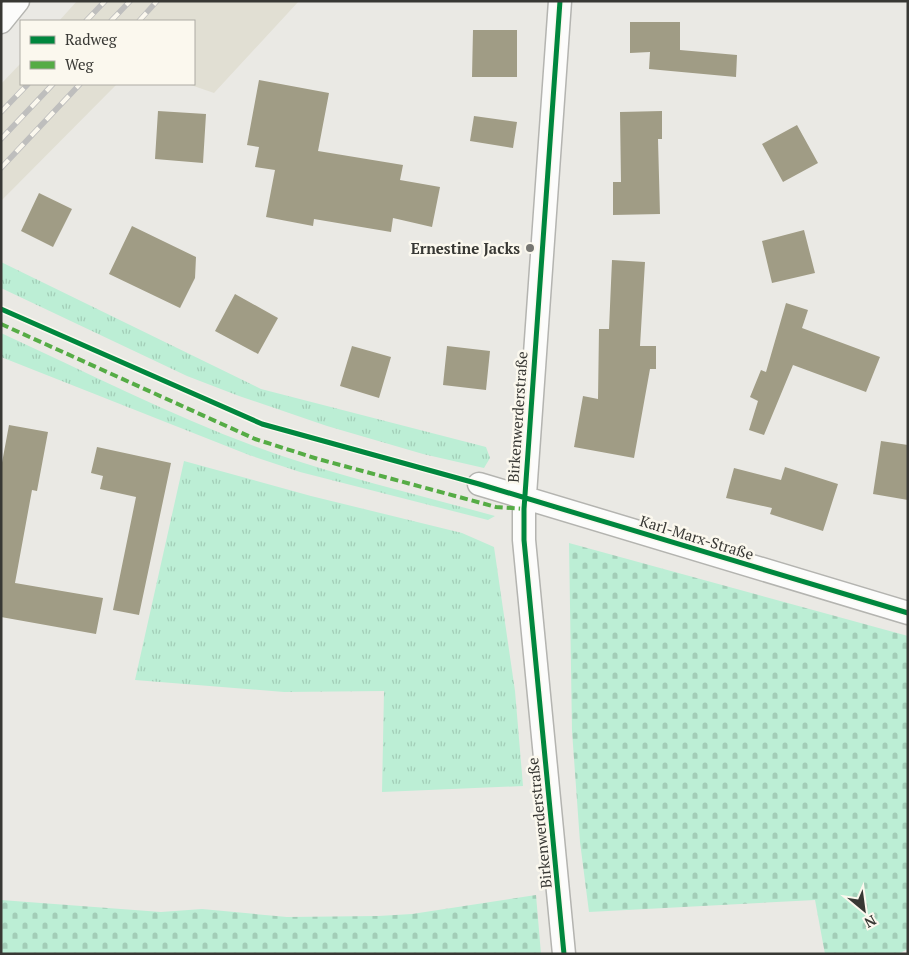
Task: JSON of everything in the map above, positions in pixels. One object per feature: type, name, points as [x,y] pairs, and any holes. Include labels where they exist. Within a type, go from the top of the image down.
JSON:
[{"type":"street","points":[[1,22],[18,1]]},
{"type":"street","name":"Birkenwerderstraße","points":[[560,1],[524,498],[524,540],[564,954]]},
{"type":"street","name":"Karl-Marx-Straße","points":[[479,484],[908,613]]},
{"type":"shaded area","points":[[77,1],[299,1],[214,93],[191,85],[195,85],[195,20],[60,20]]},
{"type":"shaded area","points":[[20,64],[20,85],[116,85],[1,201],[1,84]]},
{"type":"green space","points":[[1,262],[261,389],[486,447],[490,458],[484,468],[423,454],[327,426],[187,376],[1,288]]},
{"type":"green space","points":[[1,333],[173,413],[243,442],[333,472],[495,516],[488,520],[300,472],[249,455],[1,357]]},
{"type":"green space","points":[[184,461],[311,496],[462,533],[494,547],[515,691],[523,786],[382,792],[384,691],[284,692],[135,680]]},
{"type":"green space","points":[[569,543],[908,636],[908,949],[898,954],[825,954],[815,900],[589,912],[580,842],[572,731]]},
{"type":"green space","points":[[536,895],[541,954],[1,954],[1,900],[161,912],[202,909],[287,917],[412,914]]},
{"type":"building","points":[[630,22],[680,22],[680,50],[737,55],[736,77],[649,69],[650,52],[630,53]]},
{"type":"building","points":[[473,30],[517,30],[517,77],[472,77]]},
{"type":"building","points":[[259,80],[329,93],[318,151],[403,165],[400,180],[440,187],[432,227],[393,218],[391,232],[314,219],[313,226],[266,217],[275,170],[255,167],[259,147],[247,145]]},
{"type":"building","points":[[158,111],[206,114],[203,163],[155,159]]},
{"type":"building","points":[[662,111],[662,139],[658,139],[660,214],[613,215],[613,182],[621,182],[620,112]]},
{"type":"building","points":[[474,116],[517,122],[513,148],[470,141]]},
{"type":"building","points":[[797,125],[818,163],[783,182],[762,144]]},
{"type":"building","points":[[39,193],[72,209],[53,247],[21,231]]},
{"type":"building","points":[[132,226],[196,257],[195,278],[180,308],[109,274]]},
{"type":"building","points":[[804,230],[815,273],[772,283],[762,241]]},
{"type":"building","points":[[612,260],[645,262],[640,346],[656,346],[656,369],[650,369],[634,458],[574,447],[583,396],[598,399],[599,329],[609,329]]},
{"type":"building","points":[[235,294],[278,318],[258,354],[215,331]]},
{"type":"building","points":[[786,303],[808,310],[802,328],[880,357],[866,392],[793,365],[764,435],[749,430],[758,401],[750,397],[761,370],[766,372]]},
{"type":"building","points":[[352,346],[391,357],[379,398],[340,386]]},
{"type":"building","points":[[447,346],[490,351],[486,390],[443,385]]},
{"type":"building","points":[[9,425],[48,432],[37,491],[32,490],[15,583],[103,598],[96,634],[1,617],[1,468]]},
{"type":"building","points":[[881,441],[908,445],[908,500],[873,494]]},
{"type":"building","points":[[97,447],[171,463],[139,615],[113,610],[136,497],[100,489],[103,476],[91,473]]},
{"type":"building","points":[[785,467],[838,484],[823,531],[770,514],[772,508],[726,498],[734,468],[781,480]]},
{"type":"railway","points":[[87,20],[105,1]]},
{"type":"railway","points":[[112,20],[130,1]]},
{"type":"railway","points":[[140,20],[157,1]]},
{"type":"railway","points":[[1,112],[27,85]]},
{"type":"railway","points":[[1,139],[52,85]]},
{"type":"railway","points":[[1,168],[79,85]]},
{"type":"marked path","points":[[1,324],[255,439],[318,459],[496,507],[524,509]]},
{"type":"cycle path","points":[[560,1],[524,509],[524,540],[564,954]]},
{"type":"cycle path","points":[[1,309],[262,424],[479,484],[908,613]]},
{"type":"place","name":"Ernestine Jacks","points":[[530,248]]}]
